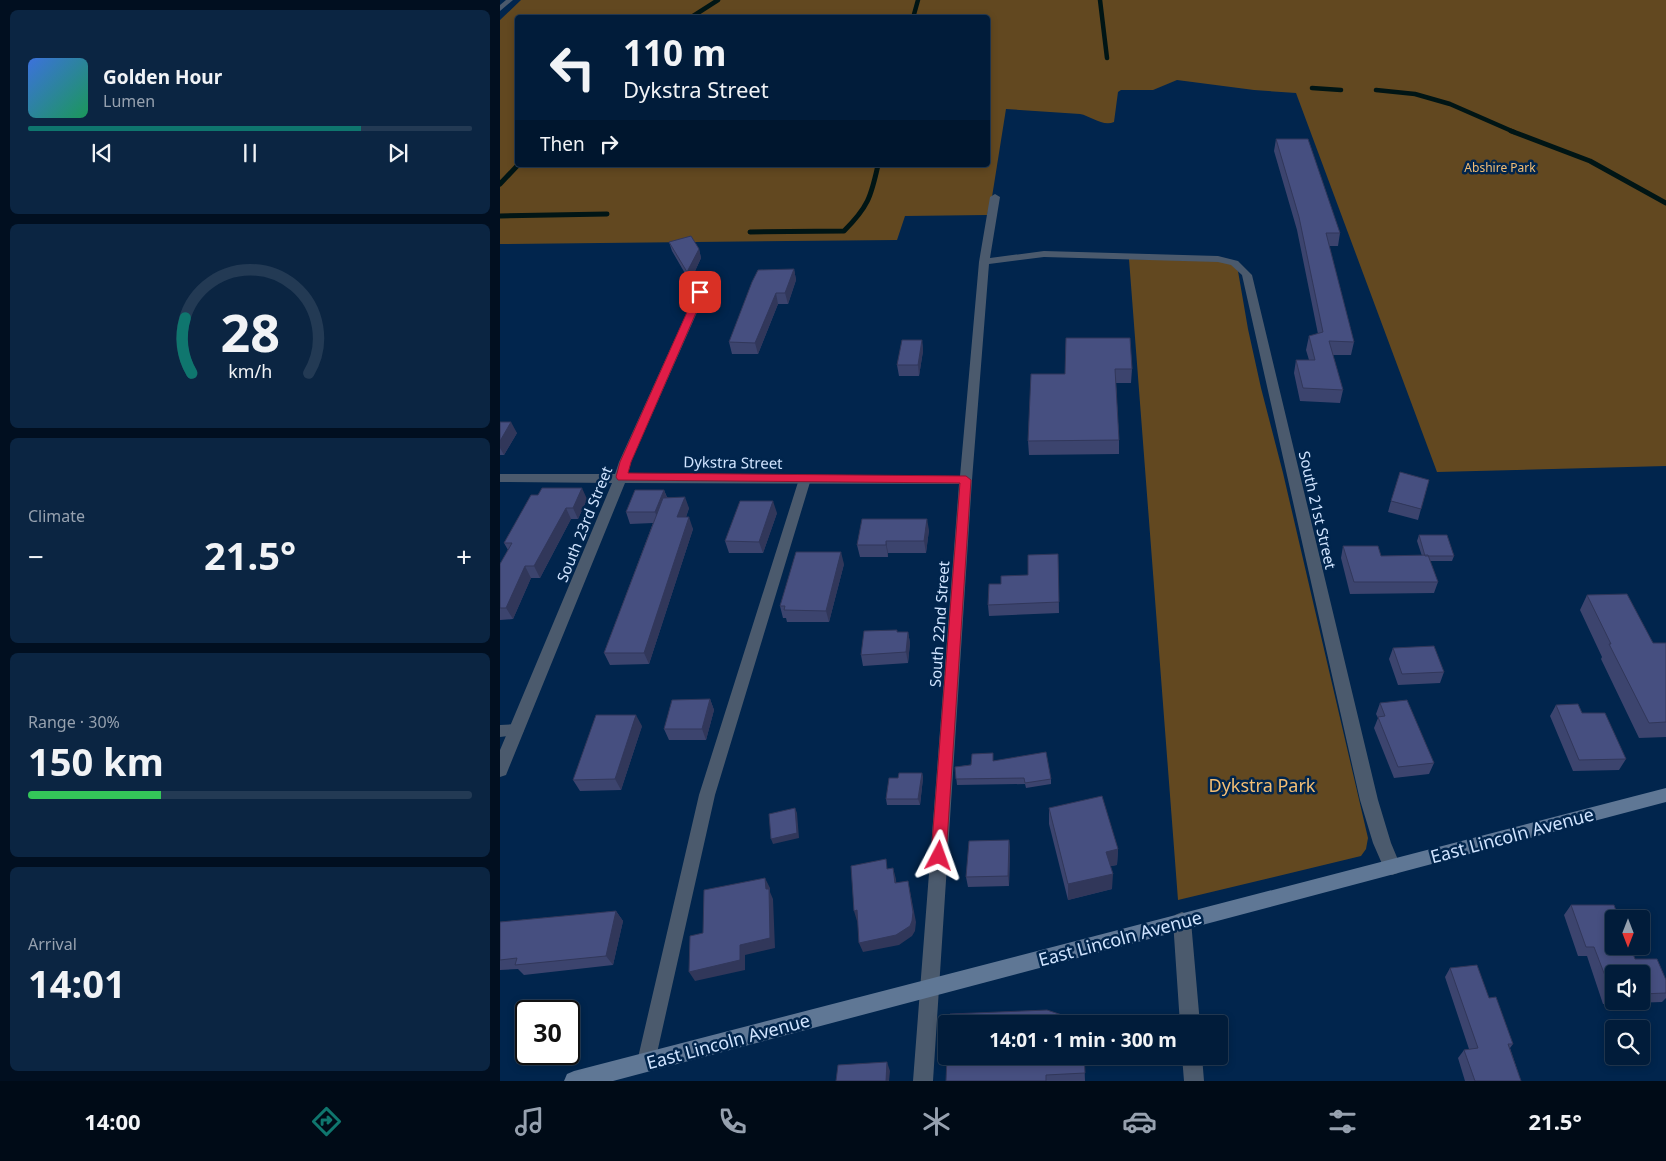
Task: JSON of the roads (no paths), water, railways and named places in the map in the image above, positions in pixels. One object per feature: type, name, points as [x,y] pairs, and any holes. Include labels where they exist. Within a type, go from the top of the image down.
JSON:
[{"type":"main road","name":"East Lincoln Avenue","points":[[574,1081],[615,1075],[646,1062],[1666,795]]},
{"type":"street","points":[[500,10],[510,0]]},
{"type":"street","name":"South 22nd Street","points":[[923,1081],[966,480],[984,262],[995,197]]},
{"type":"street","name":"South 21st Street","points":[[984,262],[1044,254],[1202,258],[1231,260],[1242,267],[1247,275],[1369,800],[1382,844],[1392,867]]},
{"type":"street","name":"South 23rd Street","points":[[500,770],[626,462],[700,292]]},
{"type":"street","name":"Dykstra Street","points":[[500,478],[621,477],[966,480]]},
{"type":"street","points":[[1182,921],[1189,1015]]},
{"type":"street","points":[[1193,1065],[1194,1081]]},
{"type":"lane","points":[[646,1062],[707,795],[805,479]]},
{"type":"lane","points":[[500,731],[516,730]]},
{"type":"waterway","points":[[695,15],[718,0]]},
{"type":"waterway","points":[[914,15],[918,0]]},
{"type":"waterway","points":[[1100,0],[1107,58]]},
{"type":"waterway","points":[[1312,88],[1341,90]]},
{"type":"waterway","points":[[1376,90],[1415,94],[1450,104],[1514,132]]},
{"type":"waterway","points":[[1511,131],[1590,161],[1666,203]]},
{"type":"waterway","points":[[500,184],[516,167]]},
{"type":"waterway","points":[[750,232],[844,231],[867,201],[878,167]]},
{"type":"waterway","points":[[500,216],[607,214]]},
{"type":"park label","name":"Abshire Park","points":[[1500,167]]},
{"type":"park label","name":"Dykstra Park","points":[[1262,785]]}]
